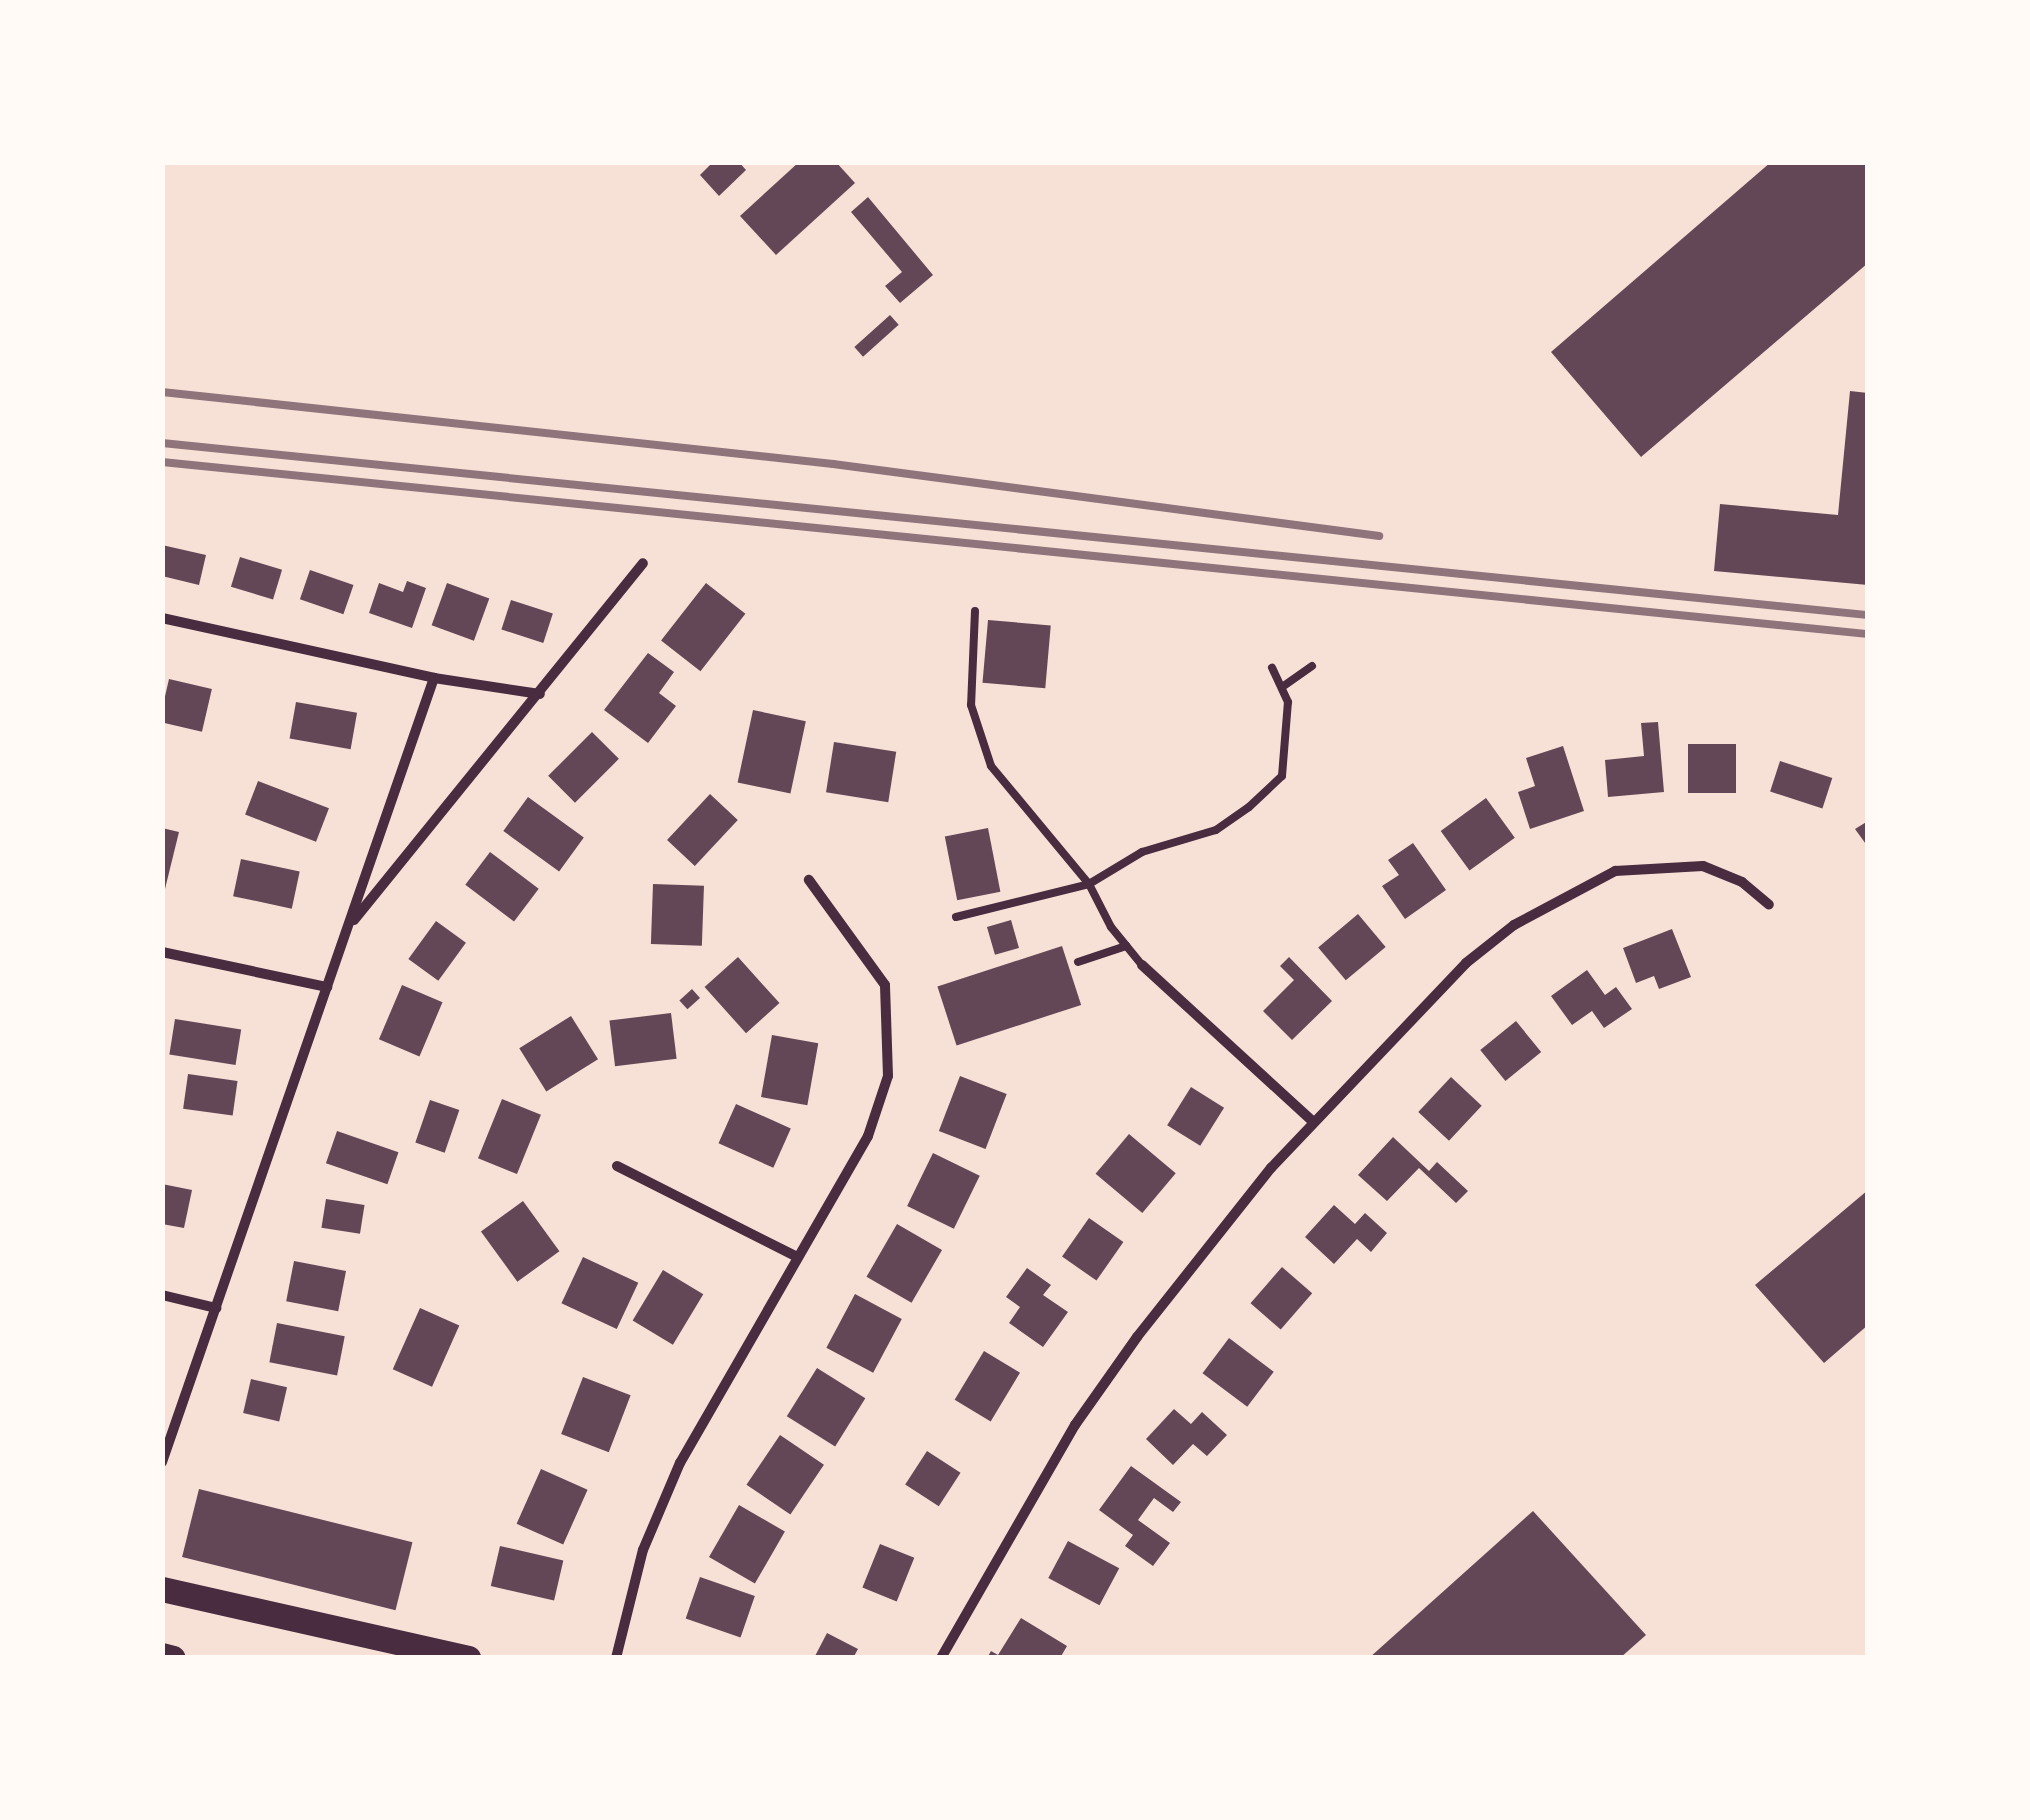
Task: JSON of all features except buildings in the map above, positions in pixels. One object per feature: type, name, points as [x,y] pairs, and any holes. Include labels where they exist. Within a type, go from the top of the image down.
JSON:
[{"type":"main road","points":[[162,1589],[468,1658]]},
{"type":"main road","points":[[162,1655],[172,1658]]},
{"type":"street","points":[[347,929],[643,563]]},
{"type":"street","points":[[162,618],[434,678],[540,694]]},
{"type":"street","points":[[162,1462],[434,678]]},
{"type":"street","points":[[941,1658],[1075,1425],[1207,1246],[1312,1121],[1466,963],[1563,894],[1615,871],[1702,866],[1742,882],[1769,906]]},
{"type":"street","points":[[616,1658],[643,1550],[680,1464],[868,1136],[888,1076],[885,985],[809,880]]},
{"type":"street","points":[[162,952],[327,988]]},
{"type":"street","points":[[1142,965],[1312,1121]]},
{"type":"street","points":[[618,1166],[798,1258]]},
{"type":"street","points":[[162,1295],[216,1308]]},
{"type":"lane","points":[[976,610],[971,705],[990,766],[1088,884],[1142,965]]},
{"type":"lane","points":[[1285,685],[1312,666]]},
{"type":"lane","points":[[956,918],[1088,884],[1142,852],[1216,830],[1282,776],[1285,685],[1272,668]]},
{"type":"lane","points":[[1078,962],[1126,946]]},
{"type":"railway","points":[[162,392],[833,464],[1379,536]]},
{"type":"railway","points":[[162,443],[1868,615]]},
{"type":"railway","points":[[162,462],[1868,634]]}]
